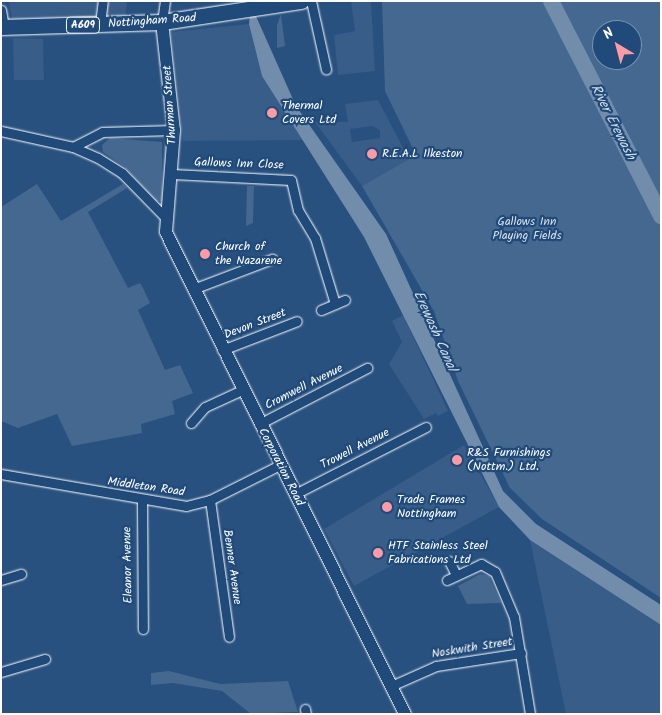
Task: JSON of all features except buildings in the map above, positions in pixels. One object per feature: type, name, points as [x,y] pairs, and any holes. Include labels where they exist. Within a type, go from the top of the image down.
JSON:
[{"type":"main road","name":"Nottingham Road","points":[[3,27],[162,22],[264,10],[300,1]]},
{"type":"street","points":[[100,24],[103,1]]},
{"type":"street","points":[[162,22],[165,1]]},
{"type":"street","points":[[311,1],[322,64]]},
{"type":"street","points":[[1,10],[3,27]]},
{"type":"street","name":"Thurman Street","points":[[162,22],[174,130],[172,174],[165,217]]},
{"type":"street","points":[[73,147],[102,132],[174,130]]},
{"type":"street","points":[[1,132],[73,147],[122,173],[165,217]]},
{"type":"street","name":"Gallows Inn Close","points":[[172,174],[291,180],[298,210],[315,238],[335,304]]},
{"type":"street","name":"Corporation Road","points":[[165,217],[167,236],[222,350],[405,714]]},
{"type":"street","points":[[193,288],[272,258]]},
{"type":"street","points":[[321,310],[345,300]]},
{"type":"street","name":"Devon Street","points":[[222,350],[297,321]]},
{"type":"street","name":"Cromwell Avenue","points":[[259,424],[364,373]]},
{"type":"street","points":[[191,427],[206,407],[242,390]]},
{"type":"street","name":"Trowell Avenue","points":[[295,494],[426,427]]},
{"type":"street","name":"Middleton Road","points":[[1,474],[142,501],[186,506],[210,500],[280,465]]},
{"type":"street","name":"Benner Avenue","points":[[210,500],[229,637]]},
{"type":"street","name":"Eleanor Avenue","points":[[142,501],[143,629]]},
{"type":"street","points":[[449,561],[456,575]]},
{"type":"street","name":"Noskwith Street","points":[[391,686],[436,666],[521,653],[510,603],[492,569],[481,564],[447,580]]},
{"type":"street","points":[[1,580],[21,574]]},
{"type":"street","points":[[521,653],[530,714]]},
{"type":"street","points":[[1,672],[46,659]]},
{"type":"shaded area","points":[[9,1],[127,1],[125,19],[12,19]]},
{"type":"shaded area","points":[[351,1],[371,1],[375,71],[338,75],[334,35],[355,31]]},
{"type":"shaded area","points":[[251,5],[296,106],[386,234],[503,491],[536,524],[661,605],[661,625],[530,540],[499,507],[364,237],[262,76],[249,24]]},
{"type":"shaded area","points":[[249,24],[262,76],[303,140],[183,141],[171,32]]},
{"type":"shaded area","points":[[13,38],[43,39],[44,80],[14,80]]},
{"type":"shaded area","points":[[378,100],[409,159],[362,186],[315,122],[348,122],[345,104]],"holes":[[[372,126],[380,130],[380,138],[352,142],[350,129]]]},
{"type":"shaded area","points":[[403,315],[448,411],[438,416],[436,413],[424,419],[389,364],[402,342],[392,321]]},
{"type":"shaded area","points":[[464,445],[499,507],[354,586],[324,529]]},
{"type":"shaded area","points":[[530,540],[661,625],[661,714],[566,714]]},
{"type":"green space","name":"Gallows Inn Playing Fields","points":[[382,1],[543,1],[661,224],[661,598],[542,519],[510,488],[458,381],[434,311],[362,186],[416,155],[385,91]]},
{"type":"green space","points":[[556,1],[661,1],[661,205],[592,70],[642,70],[642,20],[592,20],[592,70]]},
{"type":"green space","points":[[281,14],[285,46],[277,48],[277,25]]},
{"type":"green space","points":[[110,138],[162,142],[162,201],[156,201],[125,167],[103,152],[102,145]]},
{"type":"green space","points":[[37,184],[61,221],[123,184],[127,188],[88,212],[128,288],[140,283],[142,286],[150,303],[138,310],[165,370],[180,365],[193,393],[172,401],[175,414],[141,424],[142,433],[72,446],[57,414],[18,428],[1,421],[1,207]]},
{"type":"green space","points":[[247,186],[254,186],[253,223],[246,226]]},
{"type":"green space","points":[[480,574],[489,576],[501,603],[467,604],[458,586]]},
{"type":"green space","points":[[169,671],[220,684],[288,681],[298,712],[251,714],[222,691],[173,683],[151,685],[151,673]]},
{"type":"waterway","name":"River Erewash","points":[[551,1],[661,216]]},
{"type":"place","name":"Thermal Covers Ltd","points":[[272,113]]},
{"type":"place","name":"R.E.A.L Ilkeston","points":[[372,154]]},
{"type":"place","name":"Church of the Nazarene","points":[[205,254]]},
{"type":"place","name":"R&S Furnishings (Nottm.) Ltd.","points":[[457,460]]},
{"type":"place","name":"Trade Frames Nottingham","points":[[387,507]]},
{"type":"place","name":"HTF Stainless Steel Fabrications Ltd","points":[[378,553]]},
{"type":"water label","name":"Erewash Canal","points":[[435,331]]}]
